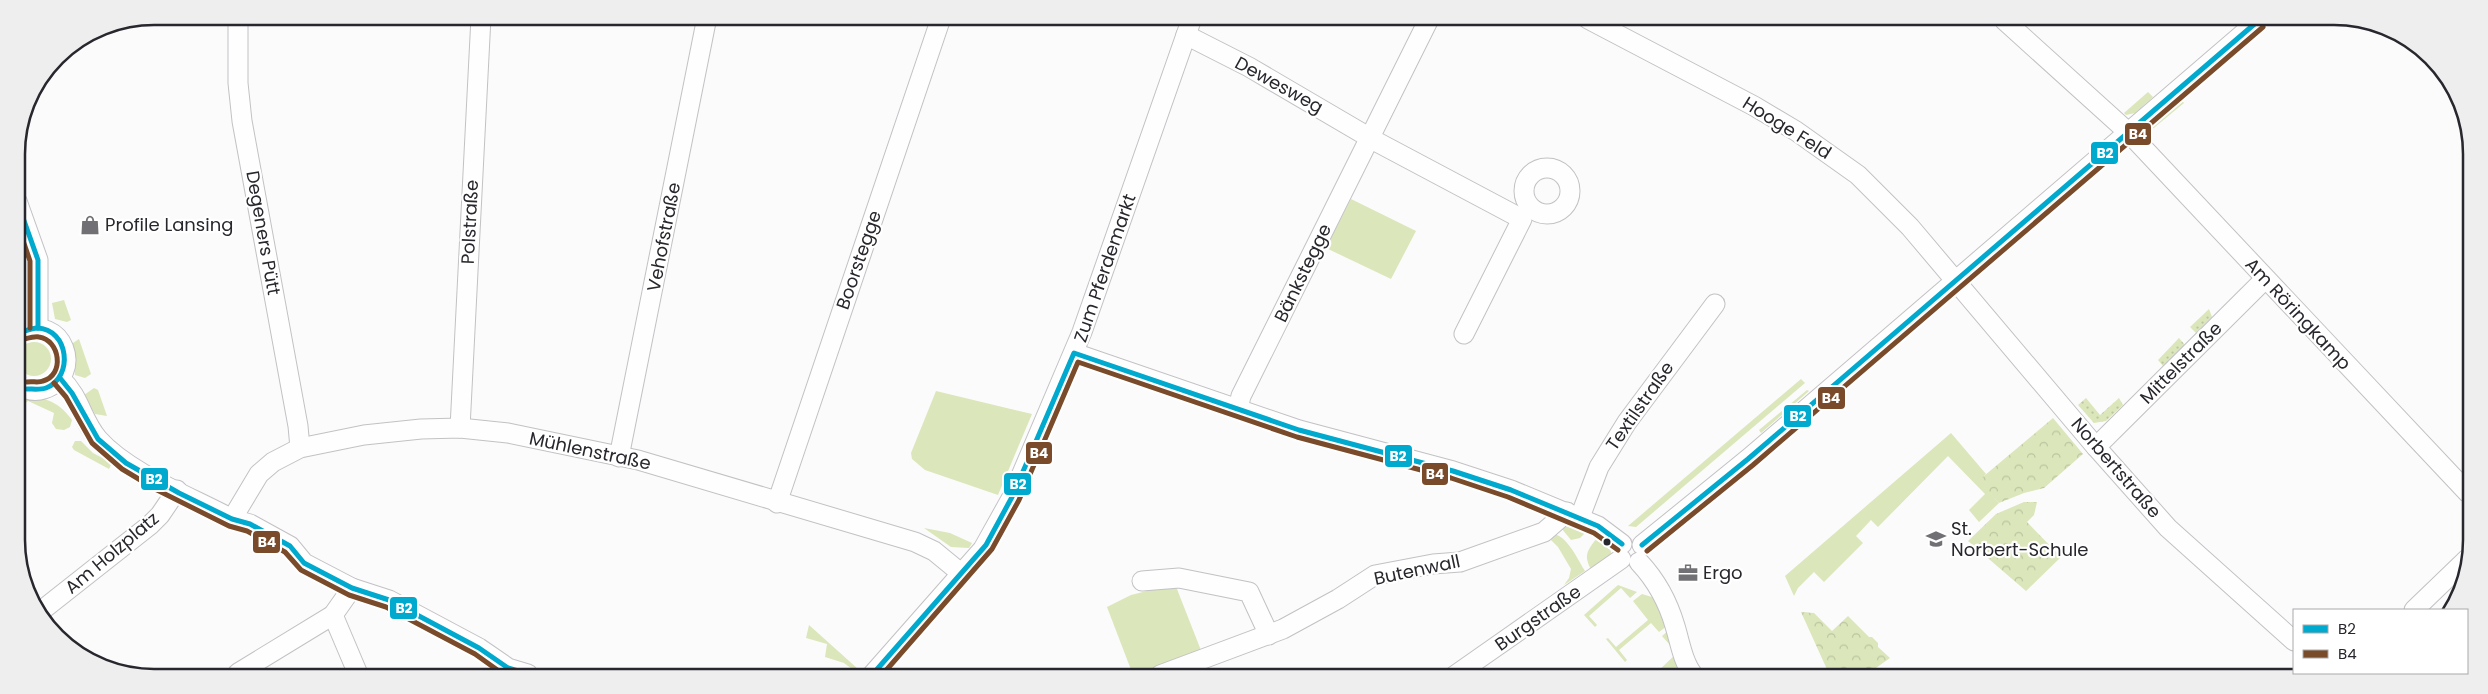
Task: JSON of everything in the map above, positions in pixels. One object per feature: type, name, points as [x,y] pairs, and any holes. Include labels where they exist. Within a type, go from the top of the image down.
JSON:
[{"type":"street","name":"Degeners Pütt","points":[[238,25],[238,83],[242,121],[300,448]]},
{"type":"street","name":"Polstraße","points":[[460,428],[480,25]]},
{"type":"street","name":"Vehofstraße","points":[[620,457],[705,25]]},
{"type":"street","name":"Boorstegge","points":[[777,503],[939,25]]},
{"type":"street","name":"Bänkstegge","points":[[1238,409],[1241,396],[1426,25]]},
{"type":"street","name":"Hooge Feld","points":[[1600,25],[1686,69],[1796,131],[1858,175],[1910,227],[1954,281]]},
{"type":"street","name":"Am Röringkamp","points":[[2010,25],[2129,133],[2463,488]]},
{"type":"street","name":"Burgstraße","points":[[1464,669],[1631,552],[1748,459],[2253,25]]},
{"type":"street","name":"Dewesweg","points":[[1189,27],[1249,68],[1370,138]]},
{"type":"street","name":"Zum Pferdemarkt","points":[[877,669],[986,545],[1012,497],[1074,353],[1189,27]]},
{"type":"street","points":[[1370,138],[1526,212],[1464,334]]},
{"type":"street","points":[[25,223],[38,260],[38,328]]},
{"type":"street","name":"Mittelstraße","points":[[2096,447],[2265,279]]},
{"type":"street","name":"Norbertstraße","points":[[1954,281],[2168,528],[2293,640]]},
{"type":"street","name":"Textilstraße","points":[[1574,514],[1599,466],[1622,428],[1715,304]]},
{"type":"street","points":[[25,330],[38,328],[55,335],[65,351],[64,370],[54,384],[37,390],[25,388]]},
{"type":"street","points":[[1074,353],[1299,430],[1453,471],[1511,490],[1574,514],[1598,526],[1631,552],[1652,576],[1659,588],[1691,669]]},
{"type":"street","points":[[60,378],[72,390],[96,437],[109,450],[131,466],[232,519],[250,524],[290,546],[304,563],[352,588],[389,600],[479,648],[511,669]]},
{"type":"street","name":"Mühlenstraße","points":[[232,519],[259,474],[273,462],[300,448],[364,435],[421,429],[460,428],[508,433],[638,460],[707,480],[777,503],[915,542],[934,551],[962,574]]},
{"type":"street","name":"Am Holzplatz","points":[[45,608],[150,525],[160,515],[178,490]]},
{"type":"street","name":"Butenwall","points":[[1176,669],[1269,635],[1338,599],[1375,575],[1433,564],[1460,562],[1544,532],[1574,514]]},
{"type":"street","points":[[2415,609],[2461,565]]},
{"type":"street","points":[[1142,581],[1179,578],[1249,592],[1269,635]]},
{"type":"street","points":[[262,667],[333,616],[352,588]]},
{"type":"street","points":[[333,616],[356,669]]},
{"type":"green space","points":[[2148,92],[2153,97],[2135,113],[2126,115],[2124,113]]},
{"type":"green space","points":[[2179,97],[2184,103],[2144,136],[2145,127]]},
{"type":"green space","points":[[1351,199],[1416,231],[1391,279],[1326,248]]},
{"type":"green space","points":[[64,300],[71,320],[67,322],[55,319],[52,303]]},
{"type":"green space","points":[[2209,309],[2212,317],[2196,333],[2190,327]]},
{"type":"green space","points":[[2179,338],[2185,345],[2163,366],[2158,360]]},
{"type":"green space","points":[[79,339],[91,374],[85,378],[75,375],[70,345]]},
{"type":"green space","points":[[34,342],[46,347],[51,359],[46,371],[34,376],[25,372],[25,346]]},
{"type":"green space","points":[[1801,379],[1805,383],[1636,527],[1628,526]]},
{"type":"green space","points":[[94,388],[98,390],[107,416],[95,414],[84,395]]},
{"type":"green space","points":[[1807,390],[1809,391],[1761,433],[1759,430]]},
{"type":"green space","points":[[936,391],[1032,414],[998,495],[925,470],[912,459],[911,453]]},
{"type":"green space","points":[[25,396],[42,398],[55,403],[72,420],[70,427],[64,430],[56,429],[52,423],[54,413],[28,401],[25,403]]},
{"type":"green space","points":[[2086,398],[2100,415],[2119,398],[2123,405],[2106,421],[2094,423],[2078,405]]},
{"type":"green space","points":[[2053,418],[2083,454],[2044,488],[2024,493],[1999,503],[1978,481]]},
{"type":"green space","points":[[1951,433],[1986,474],[1979,481],[1999,503],[1979,522],[1969,510],[1985,494],[1948,456],[1878,527],[1871,520],[1856,536],[1863,543],[1824,582],[1814,572],[1798,588],[1794,596],[1785,576]]},
{"type":"green space","points":[[75,441],[81,441],[93,453],[112,463],[109,469],[74,450],[72,447]]},
{"type":"green space","points":[[2024,502],[2037,502],[2034,515],[2027,522],[2061,557],[2026,591],[1968,541],[1996,514]]},
{"type":"green space","points":[[1574,523],[1587,531],[1580,538],[1571,540],[1562,529]]},
{"type":"green space","points":[[924,528],[950,533],[972,543],[969,548],[951,547]]},
{"type":"green space","points":[[1554,534],[1568,544],[1585,571],[1564,585],[1569,578],[1571,569],[1558,547],[1548,537]]},
{"type":"green space","points":[[1597,538],[1609,545],[1612,556],[1593,573],[1587,554]]},
{"type":"green space","points":[[1175,584],[1202,653],[1160,669],[1131,669],[1107,607],[1131,595]]},
{"type":"green space","points":[[1618,585],[1637,592],[1630,598],[1621,588],[1589,616],[1597,625],[1595,627],[1584,615]]},
{"type":"green space","points":[[1642,594],[1655,598],[1667,626],[1659,632],[1651,623],[1619,650],[1627,660],[1625,662],[1606,639],[1608,638],[1616,647],[1648,620],[1633,601]]},
{"type":"green space","points":[[1801,612],[1814,613],[1832,631],[1848,616],[1869,637],[1872,637],[1878,643],[1878,647],[1890,658],[1874,669],[1827,669]]},
{"type":"green space","points":[[809,625],[858,669],[852,669],[844,663],[825,657],[827,644],[806,638]]},
{"type":"green space","points":[[1669,630],[1686,669],[1660,669],[1677,653],[1662,636]]},
{"type":"transit line","name":"B2","points":[[1642,545],[1748,459],[2253,25]]},
{"type":"transit line","name":"B4","points":[[1647,551],[1753,465],[2263,27]]},
{"type":"transit line","name":"B2","points":[[25,223],[38,260],[38,328]]},
{"type":"transit line","name":"B4","points":[[25,246],[30,261],[30,328]]},
{"type":"transit line","name":"B2","points":[[25,331],[35,328],[48,330],[56,336],[64,354],[61,374],[55,382],[44,389],[27,389]]},
{"type":"transit line","name":"B4","points":[[25,339],[39,337],[46,340],[52,344],[57,358],[55,372],[50,378],[41,382],[27,382]]},
{"type":"transit line","name":"B2","points":[[877,669],[986,545],[1012,497],[1074,353],[1299,430],[1453,471],[1511,490],[1598,526],[1622,544]]},
{"type":"transit line","name":"B4","points":[[887,669],[992,549],[1019,500],[1078,362],[1297,437],[1451,478],[1508,497],[1594,533],[1618,550]]},
{"type":"transit line","name":"B2","points":[[60,378],[72,393],[98,439],[126,463],[179,493],[232,519],[250,524],[290,546],[304,563],[352,588],[389,600],[479,648],[511,669]]},
{"type":"transit line","name":"B4","points":[[54,383],[66,397],[92,443],[122,469],[157,490],[229,526],[247,531],[285,552],[301,570],[349,595],[386,607],[475,654],[496,669]]},
{"type":"place","name":"Profile Lansing","points":[[90,225]]},
{"type":"place","name":"St. Norbert-Schule","points":[[1936,539]]},
{"type":"place","name":"Ergo","points":[[1688,573]]}]
